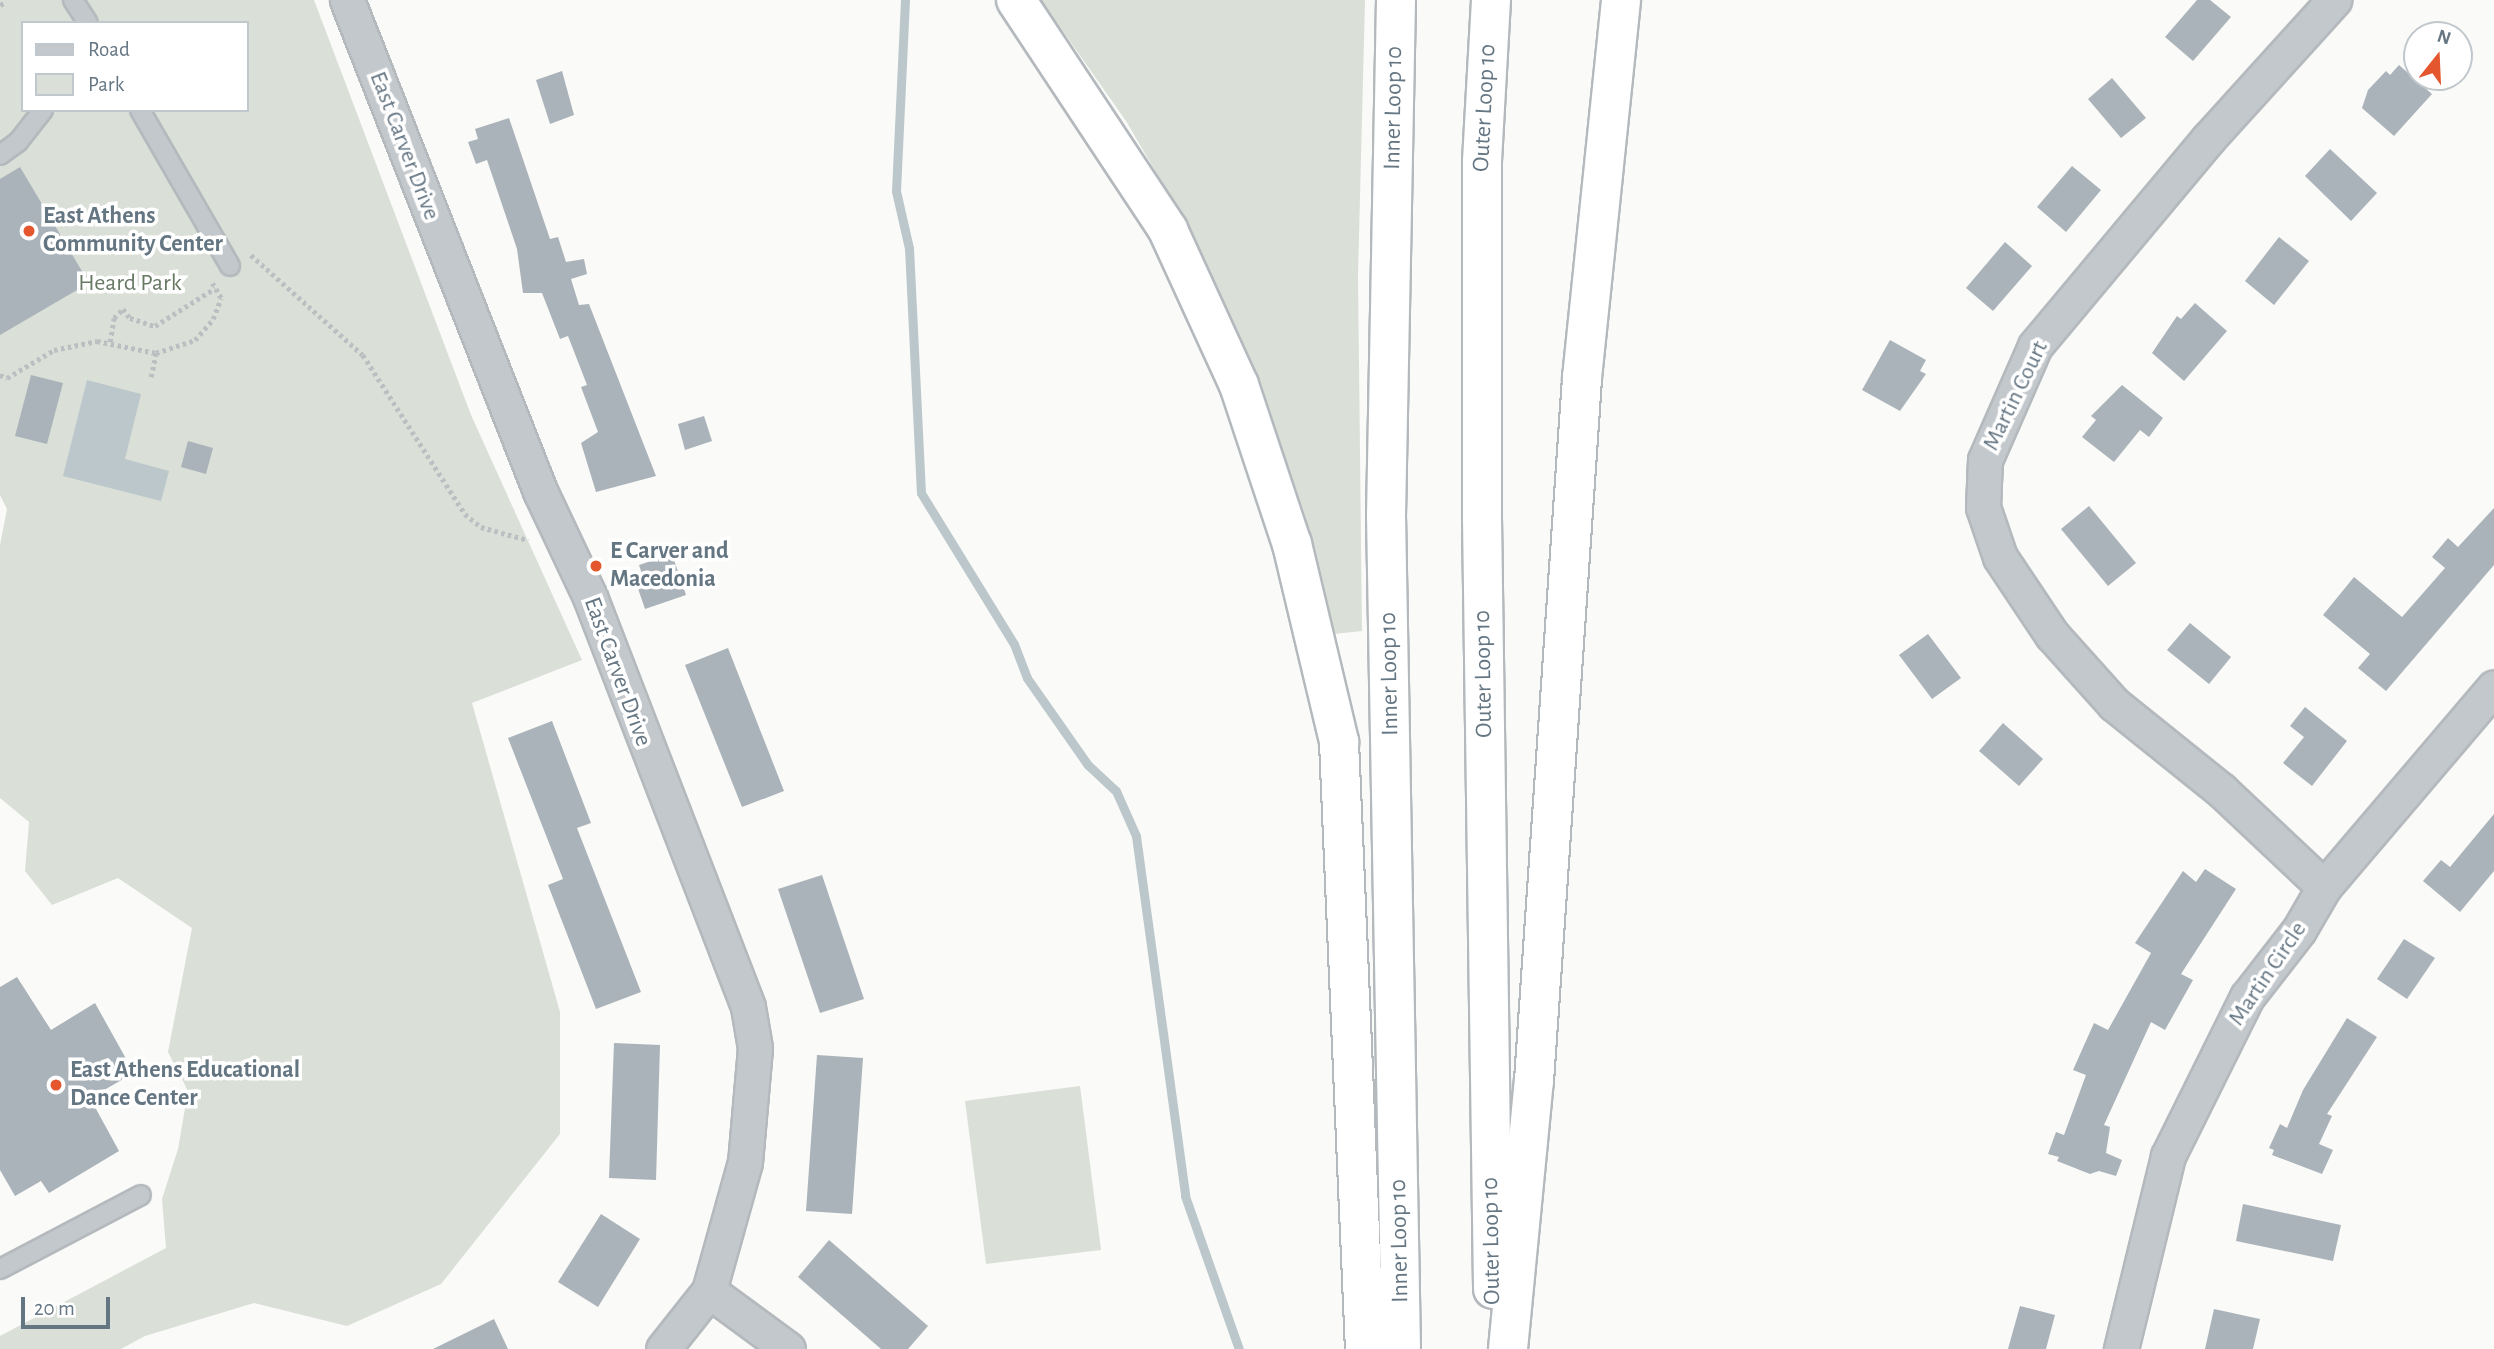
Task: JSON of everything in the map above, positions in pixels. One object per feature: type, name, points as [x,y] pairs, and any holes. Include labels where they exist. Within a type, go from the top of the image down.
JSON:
[{"type":"highway","points":[[1016,0],[1168,230],[1239,385],[1292,544],[1339,742],[1365,1349]]},
{"type":"highway","name":"Inner Loop 10","points":[[1396,0],[1387,515],[1401,1349]]},
{"type":"highway","name":"Outer Loop 10","points":[[1491,0],[1482,162],[1482,422],[1493,1349]]},
{"type":"highway","points":[[1508,1349],[1534,1081],[1582,378],[1621,0]]},
{"type":"street","name":"East Carver Drive","points":[[347,0],[540,491],[590,597],[748,1007],[755,1048],[745,1162],[709,1292],[663,1349]]},
{"type":"street","name":"Martin Court","points":[[2324,887],[2221,790],[2113,704],[2052,635],[2015,579],[2000,556],[1983,507],[1985,460],[2035,346],[2208,139],[2334,0]]},
{"type":"street","name":"Martin Circle","points":[[2121,1349],[2168,1156],[2247,997],[2299,930],[2324,887],[2494,687]]},
{"type":"street","points":[[709,1292],[788,1349]]},
{"type":"lane","points":[[73,0],[87,21]]},
{"type":"lane","points":[[0,155],[18,142],[41,112]]},
{"type":"lane","points":[[141,112],[230,266]]},
{"type":"lane","points":[[0,1269],[141,1195]]},
{"type":"path","points":[[244,245],[250,254],[363,355],[464,514],[481,527],[528,540]]},
{"type":"path","points":[[0,375],[7,378],[54,350],[110,342],[156,353],[195,340],[221,298],[209,277],[250,254]]},
{"type":"path","points":[[110,342],[114,318],[123,309],[130,318],[155,326],[215,288]]},
{"type":"path","points":[[151,377],[156,353]]},
{"type":"green space","name":"Heard Park","points":[[0,0],[314,0],[471,415],[582,660],[472,703],[560,1012],[560,1134],[441,1284],[347,1326],[254,1303],[145,1336],[121,1349],[0,1349],[0,1336],[166,1248],[162,1199],[178,1149],[188,1091],[168,1052],[192,928],[118,878],[52,905],[25,871],[29,822],[0,798],[0,545],[7,509],[0,495]]},
{"type":"green space","points":[[1041,0],[1365,0],[1358,276],[1362,631],[1334,634],[1305,515],[1259,382],[1175,205],[1126,121]]},
{"type":"green space","points":[[1080,1086],[1101,1250],[986,1264],[965,1101]]},
{"type":"shaded area","points":[[87,380],[141,394],[125,459],[169,471],[161,501],[63,476]]},
{"type":"building","points":[[2197,0],[2210,0],[2231,17],[2193,61],[2165,37]]},
{"type":"building","points":[[2399,65],[2403,69],[2403,91],[2429,91],[2432,94],[2394,136],[2362,108],[2368,90],[2386,71],[2390,75]]},
{"type":"building","points":[[562,71],[574,115],[550,124],[536,80]]},
{"type":"building","points":[[2112,78],[2146,118],[2121,138],[2088,99]]},
{"type":"building","points":[[509,118],[550,239],[558,237],[566,262],[584,259],[587,274],[571,279],[579,305],[589,304],[656,476],[596,492],[581,443],[598,432],[581,387],[587,385],[568,336],[560,339],[542,293],[523,293],[517,249],[487,160],[476,164],[468,142],[478,139],[475,129]]},
{"type":"building","points":[[2330,149],[2377,193],[2351,221],[2305,176]]},
{"type":"building","points":[[2072,166],[2101,190],[2066,232],[2037,207]]},
{"type":"building","name":"East Athens Community Center","points":[[20,167],[89,283],[0,335],[0,179]]},
{"type":"building","points":[[2279,237],[2309,261],[2274,305],[2245,281]]},
{"type":"building","points":[[2005,242],[2032,266],[1993,311],[1966,288]]},
{"type":"building","points":[[2195,303],[2227,331],[2184,381],[2152,353],[2177,316],[2181,319]]},
{"type":"building","points":[[1890,340],[1926,360],[1920,371],[1926,374],[1900,411],[1862,390]]},
{"type":"building","points":[[31,375],[63,383],[47,444],[15,436]]},
{"type":"building","points":[[2122,385],[2163,418],[2149,437],[2140,430],[2114,462],[2082,437],[2096,420],[2091,416]]},
{"type":"building","points":[[704,416],[712,441],[685,450],[678,424]]},
{"type":"building","points":[[188,441],[213,448],[206,474],[181,467]]},
{"type":"building","points":[[2089,506],[2136,563],[2108,586],[2061,529]]},
{"type":"building","points":[[2494,508],[2494,565],[2386,691],[2358,668],[2370,654],[2323,615],[2354,577],[2402,617],[2445,568],[2432,557],[2448,538],[2458,547]]},
{"type":"building","points":[[672,554],[686,595],[645,609],[634,577],[642,574],[639,565]]},
{"type":"building","points":[[2190,623],[2231,657],[2209,684],[2167,650]]},
{"type":"building","points":[[1928,634],[1961,678],[1932,699],[1899,655]]},
{"type":"building","points":[[728,648],[784,791],[742,807],[685,665]]},
{"type":"building","points":[[2305,707],[2347,741],[2312,786],[2283,763],[2304,737],[2290,726]]},
{"type":"building","points":[[552,721],[591,823],[577,828],[641,992],[596,1009],[548,885],[563,879],[508,738]]},
{"type":"building","points":[[2003,723],[2043,759],[2019,786],[1979,751]]},
{"type":"building","points":[[2494,814],[2494,871],[2460,912],[2423,881],[2441,860],[2450,867]]},
{"type":"building","points":[[2205,869],[2236,889],[2181,974],[2193,980],[2165,1030],[2151,1022],[2104,1125],[2110,1127],[2106,1153],[2122,1160],[2116,1176],[2099,1171],[2090,1174],[2057,1161],[2059,1157],[2048,1154],[2056,1132],[2064,1135],[2086,1075],[2073,1070],[2094,1023],[2108,1030],[2151,953],[2135,943],[2183,871],[2196,882]]},
{"type":"building","points":[[822,875],[864,999],[820,1013],[778,889]]},
{"type":"building","points":[[2404,939],[2435,958],[2407,999],[2377,979]]},
{"type":"building","name":"East Athens Educational Dance Center","points":[[17,977],[51,1030],[95,1003],[134,1073],[90,1098],[119,1151],[49,1193],[41,1181],[15,1196],[0,1170],[0,987]]},
{"type":"building","points":[[2347,1018],[2377,1037],[2327,1114],[2332,1116],[2319,1144],[2333,1150],[2322,1174],[2272,1155],[2274,1150],[2269,1148],[2280,1124],[2287,1128],[2303,1090]]},
{"type":"building","points":[[614,1043],[660,1045],[656,1180],[609,1178]]},
{"type":"building","points":[[817,1055],[863,1058],[852,1214],[806,1211]]},
{"type":"building","points":[[2243,1204],[2341,1225],[2333,1261],[2236,1241]]},
{"type":"building","points":[[601,1214],[640,1239],[598,1307],[558,1282]]},
{"type":"building","points":[[829,1240],[928,1326],[908,1349],[881,1349],[798,1277]]},
{"type":"building","points":[[2020,1306],[2055,1315],[2046,1349],[2008,1349]]},
{"type":"building","points":[[2214,1309],[2260,1319],[2253,1349],[2205,1349]]},
{"type":"building","points":[[494,1319],[508,1349],[433,1349]]},
{"type":"waterway","points":[[905,0],[896,191],[909,248],[921,493],[1014,644],[1027,678],[1088,765],[1116,791],[1136,836],[1185,1196],[1239,1349]]},
{"type":"place","name":"East Athens Community Center","points":[[29,231]]},
{"type":"place","name":"E Carver and Macedonia","points":[[596,566]]},
{"type":"place","name":"East Athens Educational Dance Center","points":[[56,1085]]}]
